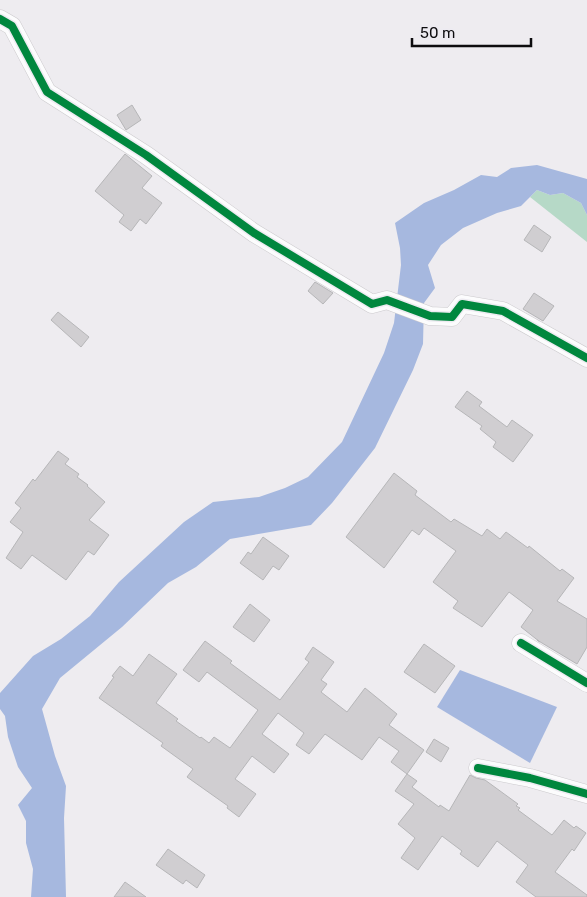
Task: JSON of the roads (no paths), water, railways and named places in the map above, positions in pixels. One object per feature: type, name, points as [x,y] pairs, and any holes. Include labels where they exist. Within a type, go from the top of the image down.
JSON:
[{"type":"street","points":[[0,19],[12,26],[48,92],[146,156],[262,238],[372,304],[387,300],[430,316],[452,317],[462,304],[503,311],[587,358]]},
{"type":"street","points":[[522,643],[587,683]]},
{"type":"street","points":[[478,768],[530,778],[587,794]]},
{"type":"water","points":[[537,165],[587,179],[587,215],[581,203],[563,193],[550,195],[537,190],[521,206],[497,213],[463,228],[441,245],[428,265],[435,288],[424,303],[423,344],[413,370],[375,448],[332,503],[311,525],[230,539],[196,567],[168,583],[122,627],[60,678],[42,709],[55,756],[66,786],[64,818],[66,897],[31,897],[33,869],[26,843],[26,821],[18,805],[32,788],[18,767],[8,737],[5,716],[0,709],[0,693],[33,656],[61,639],[90,616],[119,582],[184,522],[213,502],[259,497],[308,477],[342,442],[384,353],[394,323],[401,265],[395,223],[424,203],[454,190],[481,175],[497,177],[511,168]]},
{"type":"water","points":[[460,670],[557,707],[530,763],[437,707]]}]
